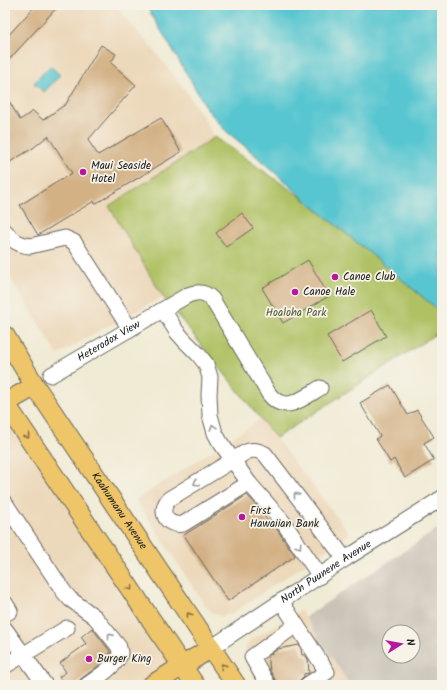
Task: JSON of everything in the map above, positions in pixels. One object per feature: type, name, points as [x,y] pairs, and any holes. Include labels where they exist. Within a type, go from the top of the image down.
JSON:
[{"type":"main road","name":"Kaahumanu Avenue","points":[[5,336],[35,386],[236,685]]},
{"type":"main road","points":[[35,386],[5,403],[195,685]]},
{"type":"main road","points":[[152,685],[211,648]]},
{"type":"lane","points":[[5,231],[8,236],[16,242],[30,246],[65,238],[74,242],[130,329]]},
{"type":"lane","name":"Heterodox View","points":[[51,376],[194,293],[202,293],[212,299],[269,394],[277,402],[284,404],[294,403],[320,388]]},
{"type":"lane","points":[[165,309],[177,332],[206,364],[210,377],[209,405],[212,424],[220,442],[249,482],[283,522],[320,576]]},
{"type":"lane","points":[[249,482],[184,524],[176,525],[171,523],[164,515],[165,504],[169,499],[246,452],[251,450],[260,451],[265,454],[345,559]]},
{"type":"lane","name":"North Puunene Avenue","points":[[211,648],[345,559],[442,498]]},
{"type":"lane","points":[[5,503],[64,592],[70,599],[95,617],[119,647],[119,658],[111,668],[87,685]]},
{"type":"lane","points":[[281,601],[327,672],[307,685]]},
{"type":"lane","points":[[5,603],[10,611],[5,614]]},
{"type":"lane","points":[[268,685],[252,657],[296,625]]},
{"type":"lane","points":[[5,666],[67,628]]},
{"type":"lane","points":[[5,629],[28,652],[55,685]]},
{"type":"lane","points":[[28,652],[45,685]]},
{"type":"shaded area","name":"Maui Seaside Hotel","points":[[5,5],[115,5],[187,92],[215,137],[109,206],[163,297],[106,327],[58,355],[5,269]]},
{"type":"shaded area","points":[[5,403],[182,666],[154,685],[5,685]]},
{"type":"shaded area","name":"First Hawaiian Bank","points":[[261,419],[350,534],[231,614],[222,616],[217,615],[207,608],[136,500]]},
{"type":"shaded area","points":[[442,526],[442,685],[350,685],[305,617]]},
{"type":"shaded area","points":[[301,610],[350,685],[259,685],[245,660],[247,645],[250,641]]},
{"type":"green space","name":"Hoaloha Park","points":[[215,137],[308,202],[442,313],[442,330],[276,438],[163,297],[109,206]]},
{"type":"water","points":[[146,5],[442,5],[442,313],[308,202],[226,131],[208,110]]},
{"type":"water","points":[[50,66],[60,75],[44,92],[34,83]]},
{"type":"building","points":[[36,5],[59,5],[5,64],[5,39]]},
{"type":"building","points":[[101,45],[116,54],[111,63],[136,85],[88,140],[98,155],[161,118],[181,152],[95,204],[94,201],[38,235],[20,205],[72,173],[48,136],[33,148],[5,165],[5,94],[20,120],[33,111],[43,120],[66,104]]},
{"type":"building","points":[[242,213],[253,228],[226,247],[216,233]]},
{"type":"building","name":"Canoe Hale","points":[[308,260],[329,296],[283,323],[262,288]]},
{"type":"building","name":"Canoe Hale","points":[[371,310],[386,336],[342,362],[327,336]]},
{"type":"building","points":[[390,385],[408,415],[417,410],[434,437],[424,443],[434,460],[405,478],[394,459],[390,462],[376,439],[380,436],[360,403]]},
{"type":"building","points":[[247,495],[259,508],[273,529],[275,527],[276,528],[295,556],[228,601],[184,535]]},
{"type":"building","name":"Burger King","points":[[92,628],[110,653],[101,664],[79,681],[78,685],[64,685],[59,677],[66,672],[60,663],[86,644],[81,637]]},
{"type":"building","points":[[299,645],[302,655],[305,655],[308,659],[309,673],[304,674],[298,683],[277,685],[270,671],[268,656],[278,649]]},
{"type":"place","name":"Maui Seaside Hotel","points":[[83,172]]},
{"type":"place","name":"Canoe Club","points":[[335,277]]},
{"type":"place","name":"Canoe Hale","points":[[295,292]]},
{"type":"place","name":"First Hawaiian Bank","points":[[242,517]]},
{"type":"place","name":"Burger King","points":[[89,659]]}]
